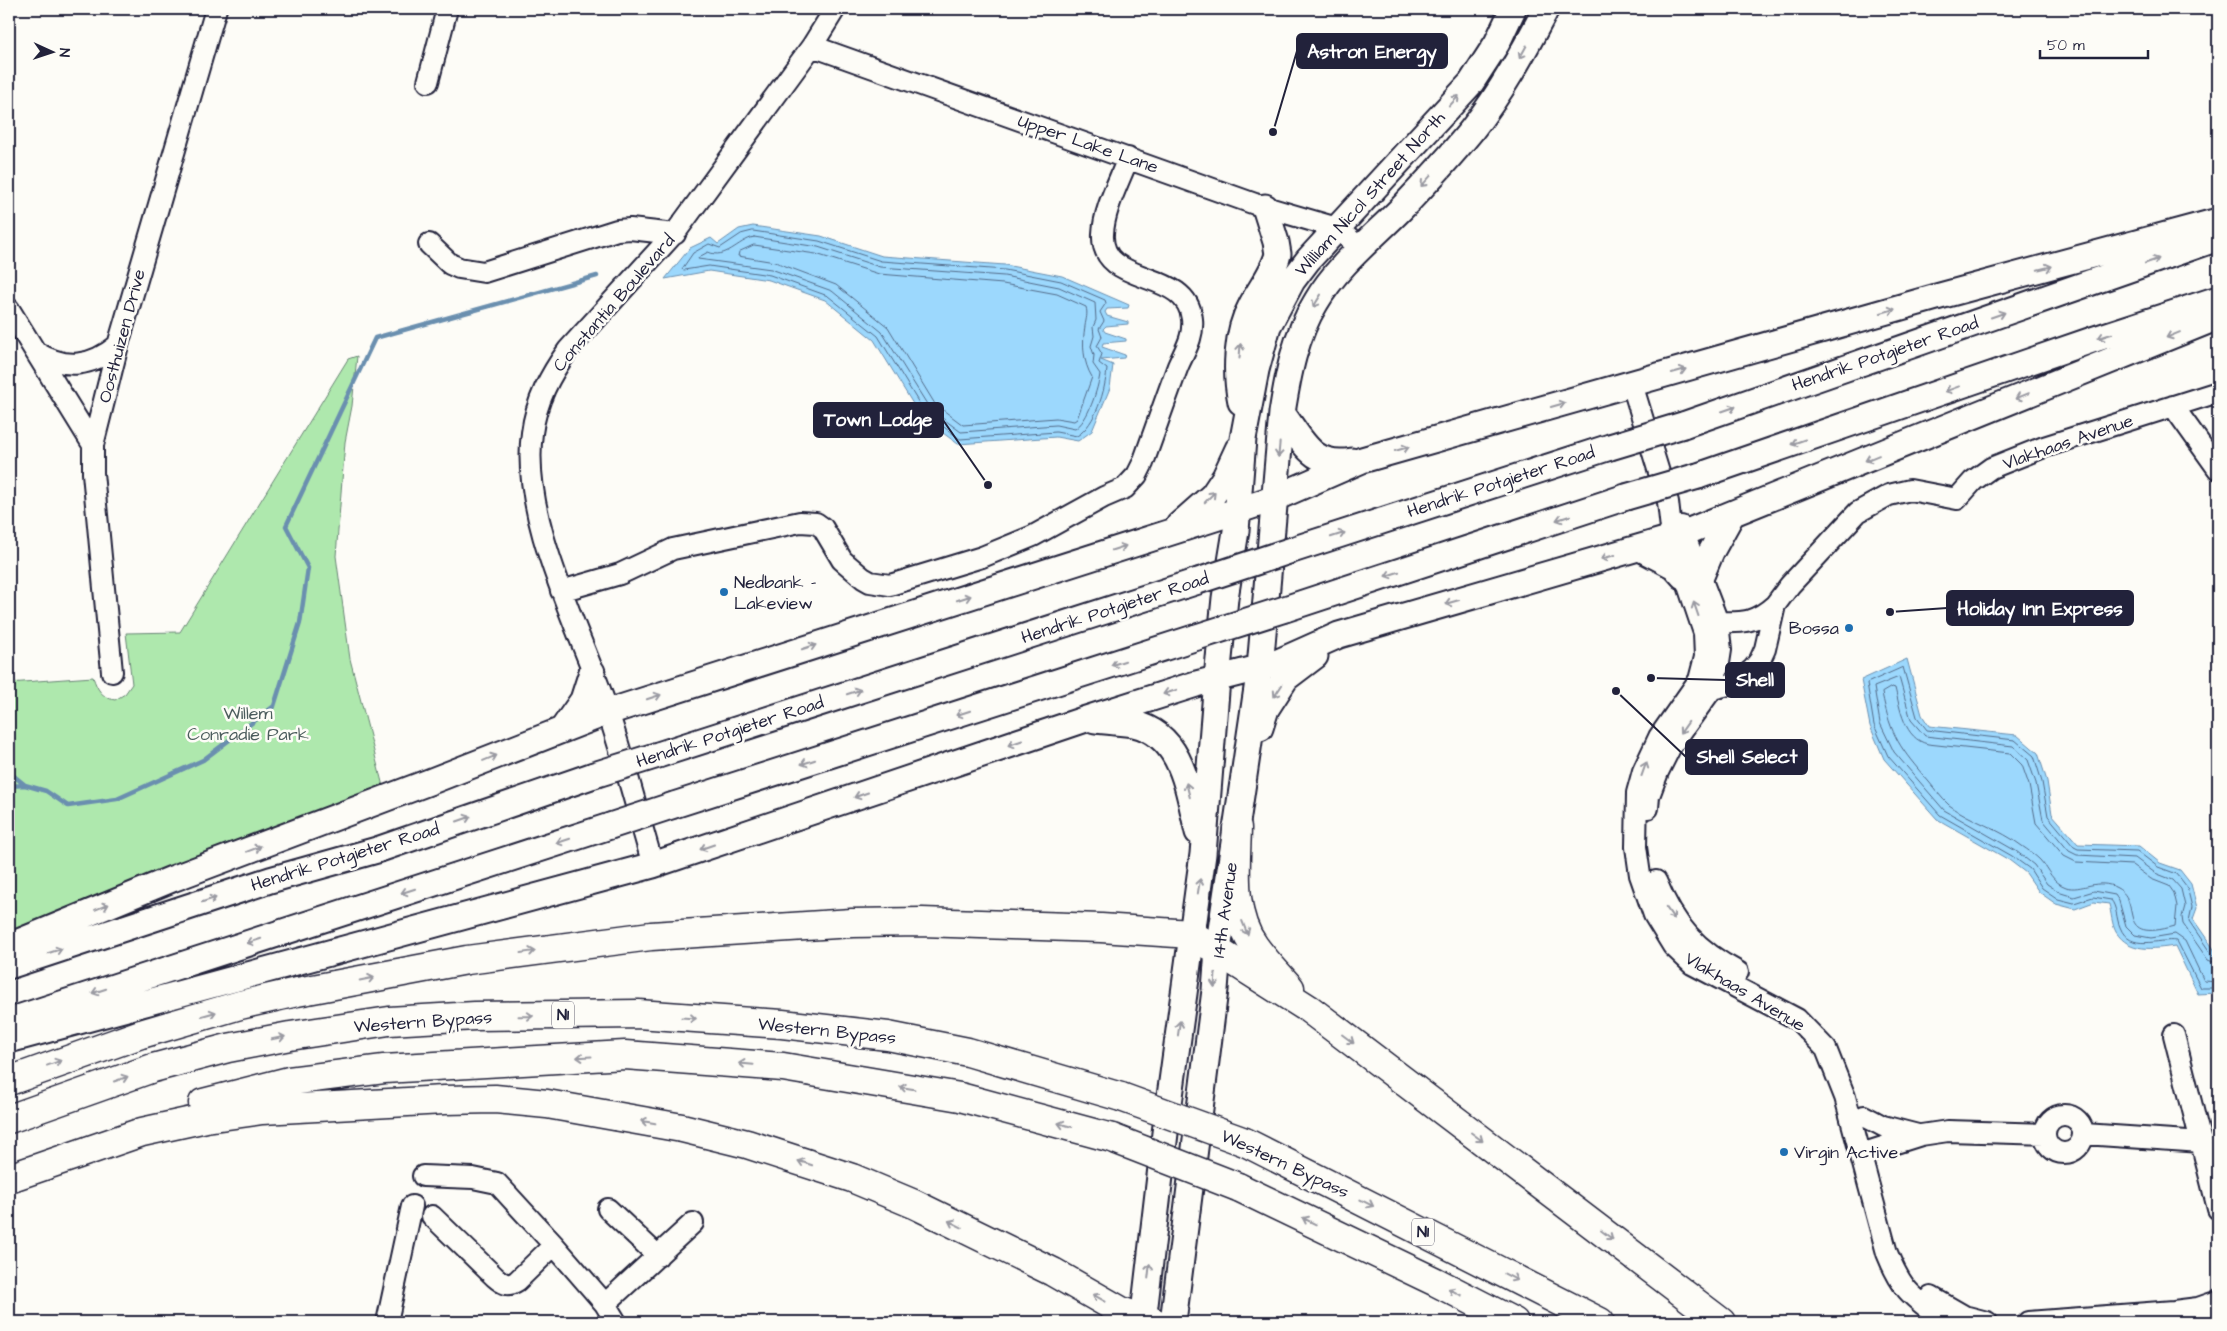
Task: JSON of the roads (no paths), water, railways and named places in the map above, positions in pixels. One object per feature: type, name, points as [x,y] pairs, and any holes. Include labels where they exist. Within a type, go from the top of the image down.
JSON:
[{"type":"highway","points":[[1237,828],[1236,876],[1243,926],[1254,946],[1309,1010]]},
{"type":"highway","points":[[9,1081],[63,1060],[141,1034],[240,1005],[288,994],[466,960],[651,936],[852,923],[922,922],[1101,928],[1191,934],[1309,1010],[1721,1322]]},
{"type":"highway","name":"Western Bypass","points":[[9,1119],[152,1068],[228,1048],[290,1036],[388,1021],[475,1016],[638,1014],[782,1024],[888,1036],[968,1052],[1121,1097],[1245,1142],[1600,1322]]},
{"type":"highway","name":"N1","points":[[9,1163],[161,1114],[290,1081],[412,1067],[625,1055],[783,1067],[960,1098],[1112,1138],[1238,1187],[1436,1282],[1514,1322]]},
{"type":"highway","points":[[9,1178],[142,1132],[206,1118],[262,1110],[444,1100],[495,1100],[546,1104],[682,1128],[747,1144],[852,1178],[914,1204],[1053,1272],[1121,1311],[1147,1321]]},
{"type":"main road","name":"William Nicol Street North","points":[[1238,511],[1245,427],[1268,326],[1279,304],[1292,281],[1337,228],[1471,83],[1496,43],[1513,9]]},
{"type":"main road","name":"William Nicol Street North","points":[[1275,498],[1282,413],[1288,373],[1300,334],[1316,301],[1360,248],[1400,209],[1471,131],[1509,78],[1546,9]]},
{"type":"main road","points":[[1174,530],[1213,496],[1225,477],[1245,427],[1238,390],[1239,348],[1242,330],[1249,309],[1278,254],[1265,207]]},
{"type":"main road","points":[[9,946],[172,879],[608,712],[1238,511],[1275,498],[1362,460],[1985,284],[2135,245],[2218,221]]},
{"type":"main road","name":"Hendrik Potgieter Road","points":[[9,966],[270,880],[377,850],[594,775],[1198,582],[1610,447],[1684,425],[2218,238]]},
{"type":"main road","points":[[9,1021],[1626,497],[1698,476],[2095,339],[2218,299]]},
{"type":"main road","points":[[9,1040],[653,865],[1086,719],[1196,684],[1274,664],[1339,635],[1678,536],[2218,317]]},
{"type":"main road","points":[[1282,413],[1318,458],[1331,463],[1362,460]]},
{"type":"main road","name":"14th Avenue","points":[[1174,1322],[1215,990],[1218,950],[1260,668],[1275,498]]},
{"type":"main road","name":"14th Avenue","points":[[1147,1321],[1165,1133],[1191,934],[1204,854],[1217,679],[1238,511]]},
{"type":"main road","points":[[1640,548],[1692,576],[1711,552],[1732,514]]},
{"type":"main road","points":[[1246,765],[1266,709],[1278,688],[1286,678],[1306,664],[1339,635]]},
{"type":"main road","points":[[562,730],[583,700],[592,672]]},
{"type":"main road","points":[[1086,719],[1133,724],[1146,728],[1168,744],[1181,766],[1204,854]]},
{"type":"street","name":"Oosthuizen Drive","points":[[112,672],[93,473],[93,445],[118,345],[216,9]]},
{"type":"street","points":[[428,82],[446,9]]},
{"type":"street","name":"Constantia Boulevard","points":[[653,865],[608,712],[561,591],[537,508],[530,456],[532,431],[542,394],[552,372],[568,350],[674,234],[812,46],[836,9]]},
{"type":"street","name":"Upper Lake Lane","points":[[812,46],[1265,207],[1337,228],[1360,248]]},
{"type":"street","points":[[561,591],[620,574],[673,549],[800,522],[816,523],[823,528],[842,560],[863,578],[870,582],[890,585],[982,557],[1033,536],[1104,497],[1125,488],[1137,475],[1143,463],[1192,331],[1190,306],[1184,297],[1172,288],[1129,272],[1116,264],[1104,247],[1105,220],[1128,158]]},
{"type":"street","points":[[429,244],[450,264],[459,268],[484,272],[617,230],[630,229],[674,234]]},
{"type":"street","points":[[9,309],[93,445]]},
{"type":"street","points":[[36,352],[48,359],[77,364],[90,362],[105,356],[118,345]]},
{"type":"street","points":[[1632,384],[1692,576],[1704,633],[1706,684]]},
{"type":"street","name":"Vlakhaas Avenue","points":[[1987,1322],[1964,1316],[1942,1305],[1915,1283],[1899,1246],[1867,1152],[1826,1049],[1810,1030],[1797,1020],[1692,964],[1673,946],[1654,915],[1640,875],[1636,847],[1637,793],[1642,770],[1659,737],[1706,684],[1736,683],[1746,677],[1760,660],[1775,605],[1790,585],[1845,524],[1867,506],[1889,495],[1910,490],[1956,498],[1990,468],[2044,447],[2218,392]]},
{"type":"street","points":[[2173,406],[2218,469]]},
{"type":"street","points":[[1692,576],[1718,622],[1721,650],[1706,684]]},
{"type":"street","points":[[1718,622],[1739,623],[1756,620],[1775,605]]},
{"type":"street","name":"Vlakhaas Avenue","points":[[1706,684],[1671,746],[1649,796],[1648,843],[1655,879],[1666,906],[1686,936],[1717,961],[1800,1008],[1827,1033],[1838,1047],[1849,1069],[1864,1116],[1867,1152],[1887,1253],[1895,1273],[1910,1296],[1946,1322]]},
{"type":"street","points":[[2174,1035],[2218,1209]]},
{"type":"street","points":[[1867,1152],[1921,1135],[1948,1131],[2045,1134],[2050,1121],[2055,1117],[2068,1115],[2080,1122],[2084,1134],[2202,1142]]},
{"type":"street","points":[[1864,1116],[1883,1126],[1921,1135]]},
{"type":"street","points":[[423,1176],[473,1178],[497,1183],[605,1304],[616,1322]]},
{"type":"street","points":[[387,1322],[412,1206]]},
{"type":"street","points":[[608,1209],[658,1256]]},
{"type":"street","points":[[432,1216],[505,1285],[511,1285],[517,1281],[554,1245]]},
{"type":"street","points":[[605,1304],[693,1224]]},
{"type":"street","points":[[2028,1322],[2174,1311],[2198,1308],[2218,1301]]},
{"type":"street","points":[[2216,1322],[2215,1310],[2218,1301]]},
{"type":"water","points":[[753,226],[821,236],[882,256],[1005,265],[1062,276],[1129,305],[1128,308],[1107,309],[1105,312],[1107,316],[1128,322],[1128,324],[1106,326],[1103,329],[1105,332],[1126,339],[1126,341],[1103,343],[1102,347],[1125,355],[1124,358],[1101,360],[1113,365],[1110,388],[1092,431],[1078,441],[1056,437],[958,444],[921,417],[874,340],[825,300],[769,280],[709,271],[665,279],[690,248],[711,238],[718,244],[739,229]]},
{"type":"water","points":[[1907,659],[1922,715],[1929,726],[2017,735],[2038,753],[2047,781],[2052,814],[2078,844],[2139,846],[2160,863],[2180,870],[2191,884],[2197,908],[2193,919],[2218,955],[2218,993],[2198,994],[2175,946],[2142,948],[2121,939],[2116,932],[2109,904],[2094,902],[2075,909],[2056,904],[2039,892],[2026,873],[2009,860],[1937,819],[1884,759],[1870,726],[1861,680]]},
{"type":"waterway","points":[[9,772],[25,785],[46,791],[68,806],[117,799],[203,760],[274,706],[300,623],[308,568],[286,526],[375,338],[597,276]]},
{"type":"waterway","points":[[9,786],[25,785]]},
{"type":"place","name":"Astron Energy","points":[[1273,132]]},
{"type":"place","name":"Town Lodge","points":[[988,485]]},
{"type":"place","name":"Nedbank - Lakeview","points":[[724,592]]},
{"type":"place","name":"Holiday Inn Express","points":[[1890,612]]},
{"type":"place","name":"Bossa","points":[[1849,628]]},
{"type":"place","name":"Shell","points":[[1651,678]]},
{"type":"place","name":"Shell Select","points":[[1616,691]]},
{"type":"place","name":"Virgin Active","points":[[1784,1152]]},
{"type":"park label","name":"Willem Conradie Park","points":[[248,723]]}]
